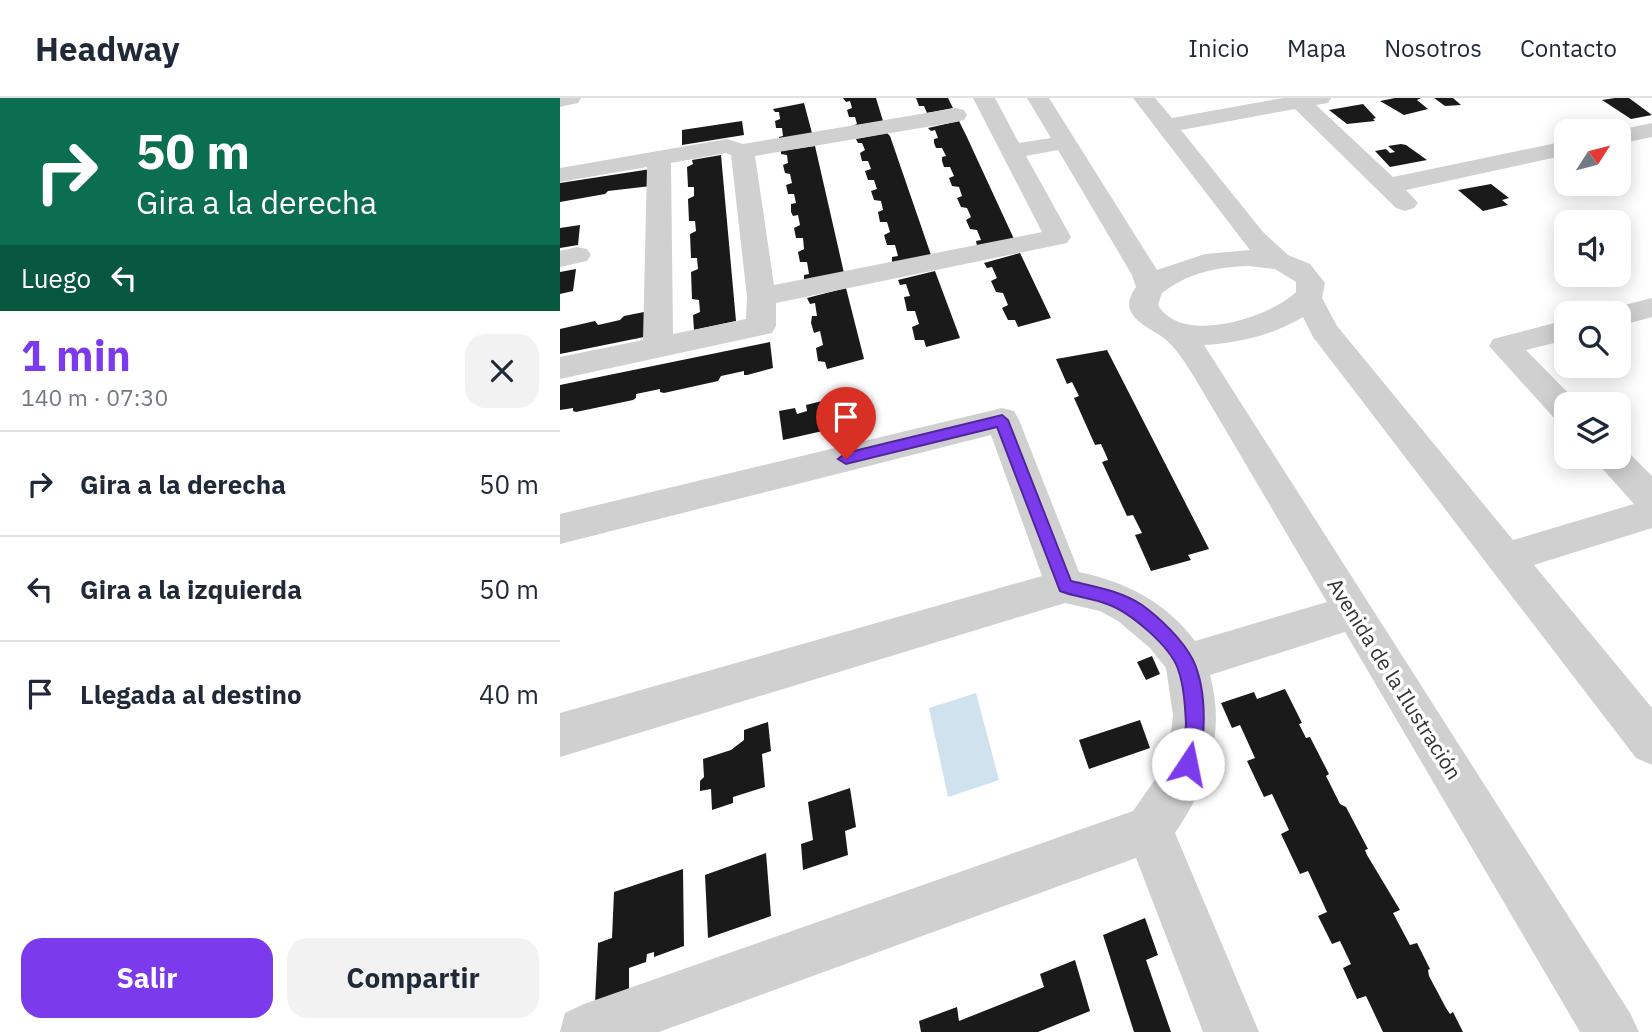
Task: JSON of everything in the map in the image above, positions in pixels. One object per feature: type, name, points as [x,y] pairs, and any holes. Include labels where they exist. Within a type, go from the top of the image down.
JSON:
[{"type":"street","points":[[560,100],[570,98]]},
{"type":"street","points":[[761,297],[1058,237],[984,98]]},
{"type":"street","points":[[1038,98],[1146,275],[1151,288],[1174,272],[1205,262],[1248,258],[1278,261],[1294,267],[1308,278],[1312,287],[1308,298],[1281,320],[1252,330],[1213,334],[1172,330]]},
{"type":"street","points":[[1144,98],[1260,246],[1278,261]]},
{"type":"street","points":[[1166,126],[1305,99],[1409,207]]},
{"type":"street","points":[[560,175],[727,146],[742,151],[956,115]]},
{"type":"street","points":[[1631,134],[1652,130]]},
{"type":"street","points":[[1012,152],[1065,142]]},
{"type":"street","points":[[560,368],[761,326],[761,297],[742,151]]},
{"type":"street","points":[[1387,186],[1554,151]]},
{"type":"street","points":[[658,348],[659,158]]},
{"type":"street","name":"Avenida de la Ilustración","points":[[1151,288],[1143,303],[1146,314],[1156,323],[1172,330],[1191,349],[1208,373],[1611,1032]]},
{"type":"street","points":[[1308,298],[1324,330],[1652,743]]},
{"type":"street","points":[[1631,313],[1652,307]]},
{"type":"street","points":[[1554,333],[1504,346],[1554,398]]},
{"type":"street","points":[[560,529],[1002,420],[1065,586]]},
{"type":"street","points":[[1623,469],[1652,499]]},
{"type":"street","points":[[1505,558],[1652,513]]},
{"type":"street","points":[[560,735],[1065,586],[1112,598],[1136,610],[1162,633],[1186,663],[1194,701],[1195,729],[1188,764],[1174,794],[1149,829],[584,1032]]},
{"type":"street","points":[[1186,663],[1353,612]]},
{"type":"street","points":[[1149,829],[1231,1032]]},
{"type":"water","points":[[976,693],[999,780],[948,797],[929,708]]},
{"type":"building","points":[[843,98],[876,98],[883,121],[852,126],[857,124],[855,117],[849,117],[847,110],[852,108],[850,101],[846,102]]},
{"type":"building","points":[[916,98],[948,98],[953,108],[927,113],[924,106],[919,106]]},
{"type":"building","points":[[1421,98],[1417,100],[1428,109],[1404,115],[1380,101]]},
{"type":"building","points":[[1434,98],[1453,98],[1461,105],[1445,106]]},
{"type":"building","points":[[1629,98],[1652,115],[1631,119],[1602,100]]},
{"type":"building","points":[[804,103],[812,133],[779,141],[779,137],[783,136],[782,128],[776,128],[775,121],[780,119],[779,112],[773,109]]},
{"type":"building","points":[[1363,104],[1376,118],[1373,119],[1375,121],[1347,124],[1329,110]]},
{"type":"building","points":[[742,121],[744,135],[682,145],[682,130]]},
{"type":"building","points":[[959,121],[1014,239],[977,246],[976,241],[981,240],[977,230],[970,229],[966,220],[971,217],[967,208],[961,207],[957,198],[962,196],[959,187],[952,186],[949,178],[954,176],[950,167],[944,167],[942,161],[942,157],[946,156],[942,148],[936,148],[934,139],[938,138],[935,130],[928,128]]},
{"type":"building","points":[[887,133],[931,255],[892,263],[892,257],[898,256],[895,245],[887,245],[884,235],[890,232],[887,222],[880,222],[878,212],[883,210],[881,201],[874,200],[871,191],[877,189],[874,180],[868,180],[865,171],[871,169],[868,161],[862,161],[860,153],[865,150],[862,143],[858,143],[856,139]]},
{"type":"building","points":[[1401,144],[1427,160],[1390,167],[1375,151],[1386,149],[1390,153],[1395,152],[1388,146]]},
{"type":"building","points":[[815,146],[844,273],[804,281],[804,275],[809,274],[807,262],[800,262],[798,252],[804,249],[803,238],[796,238],[794,228],[800,225],[798,215],[793,216],[791,212],[791,204],[796,203],[794,194],[788,194],[786,185],[792,183],[790,174],[785,173],[783,165],[788,163],[787,155],[781,154],[781,151]]},
{"type":"building","points":[[721,155],[736,321],[694,330],[693,315],[700,312],[699,300],[692,299],[691,272],[698,269],[697,258],[691,258],[690,234],[696,231],[695,221],[689,221],[688,199],[694,196],[694,187],[688,187],[687,167],[693,164],[692,160]]},
{"type":"building","points":[[651,169],[651,186],[608,191],[605,194],[560,202],[560,183]]},
{"type":"building","points":[[1491,184],[1509,198],[1502,200],[1508,205],[1483,211],[1458,190]]},
{"type":"building","points":[[580,225],[578,245],[560,248],[560,228]]},
{"type":"building","points":[[1020,253],[1051,318],[1018,327],[1015,320],[1008,320],[1002,308],[1008,305],[1003,293],[996,292],[991,281],[997,278],[992,267],[987,268],[984,263]]},
{"type":"building","points":[[576,269],[573,291],[560,294],[560,272]]},
{"type":"building","points":[[935,271],[960,338],[926,347],[924,340],[915,340],[912,327],[919,324],[915,311],[907,311],[904,297],[910,296],[906,284],[900,285],[898,280]]},
{"type":"building","points":[[846,288],[864,359],[827,369],[825,362],[818,361],[816,348],[823,345],[820,331],[814,333],[811,323],[812,316],[817,316],[815,303],[810,304],[807,298]]},
{"type":"building","points":[[649,311],[649,336],[560,354],[560,329],[595,321],[598,325]]},
{"type":"building","points":[[770,342],[773,368],[747,375],[744,375],[744,371],[721,376],[718,381],[664,393],[660,392],[660,389],[636,394],[633,400],[576,412],[573,408],[560,410],[560,385]]},
{"type":"building","points":[[1107,350],[1209,549],[1188,555],[1191,560],[1151,571],[1135,535],[1142,533],[1133,515],[1127,516],[1102,462],[1108,460],[1106,455],[1101,444],[1095,445],[1074,398],[1079,396],[1072,382],[1067,384],[1056,359]]},
{"type":"building","points":[[822,401],[827,430],[783,440],[779,411],[795,408],[797,414],[807,411],[806,405]]},
{"type":"building","points":[[1152,656],[1160,674],[1146,680],[1137,662]]},
{"type":"building","points":[[1285,689],[1302,723],[1299,724],[1306,738],[1310,737],[1329,774],[1326,776],[1340,804],[1346,807],[1368,849],[1365,850],[1367,855],[1400,910],[1393,913],[1410,945],[1417,943],[1430,969],[1429,976],[1463,1032],[1383,1032],[1366,996],[1357,999],[1343,968],[1351,964],[1340,941],[1332,944],[1318,916],[1327,912],[1308,871],[1300,874],[1281,834],[1289,830],[1272,794],[1264,797],[1247,761],[1255,758],[1240,725],[1232,728],[1221,703],[1254,692],[1257,699]]},
{"type":"building","points":[[1140,720],[1150,748],[1089,769],[1079,740]]},
{"type":"building","points":[[768,722],[771,751],[762,754],[765,787],[733,797],[733,803],[712,810],[711,789],[700,791],[700,781],[704,777],[703,759],[731,750],[744,740],[744,730]]},
{"type":"building","points":[[850,788],[856,827],[845,831],[848,855],[803,870],[801,844],[813,840],[808,802]]},
{"type":"building","points":[[766,853],[771,916],[708,938],[705,875]]},
{"type":"building","points":[[683,869],[684,946],[654,957],[654,952],[647,954],[646,962],[629,968],[629,991],[595,1003],[598,943],[612,938],[614,892]]},
{"type":"building","points":[[1145,918],[1158,955],[1146,960],[1171,1032],[1134,1032],[1103,935]]},
{"type":"building","points":[[1075,960],[1090,1011],[1038,1032],[921,1032],[919,1021],[957,1007],[959,1021],[1044,987],[1040,974]]},
{"type":"route","points":[[846,459],[1002,420],[1065,586],[1112,598],[1136,610],[1162,633],[1186,663],[1194,701],[1195,729],[1188,764]]}]
